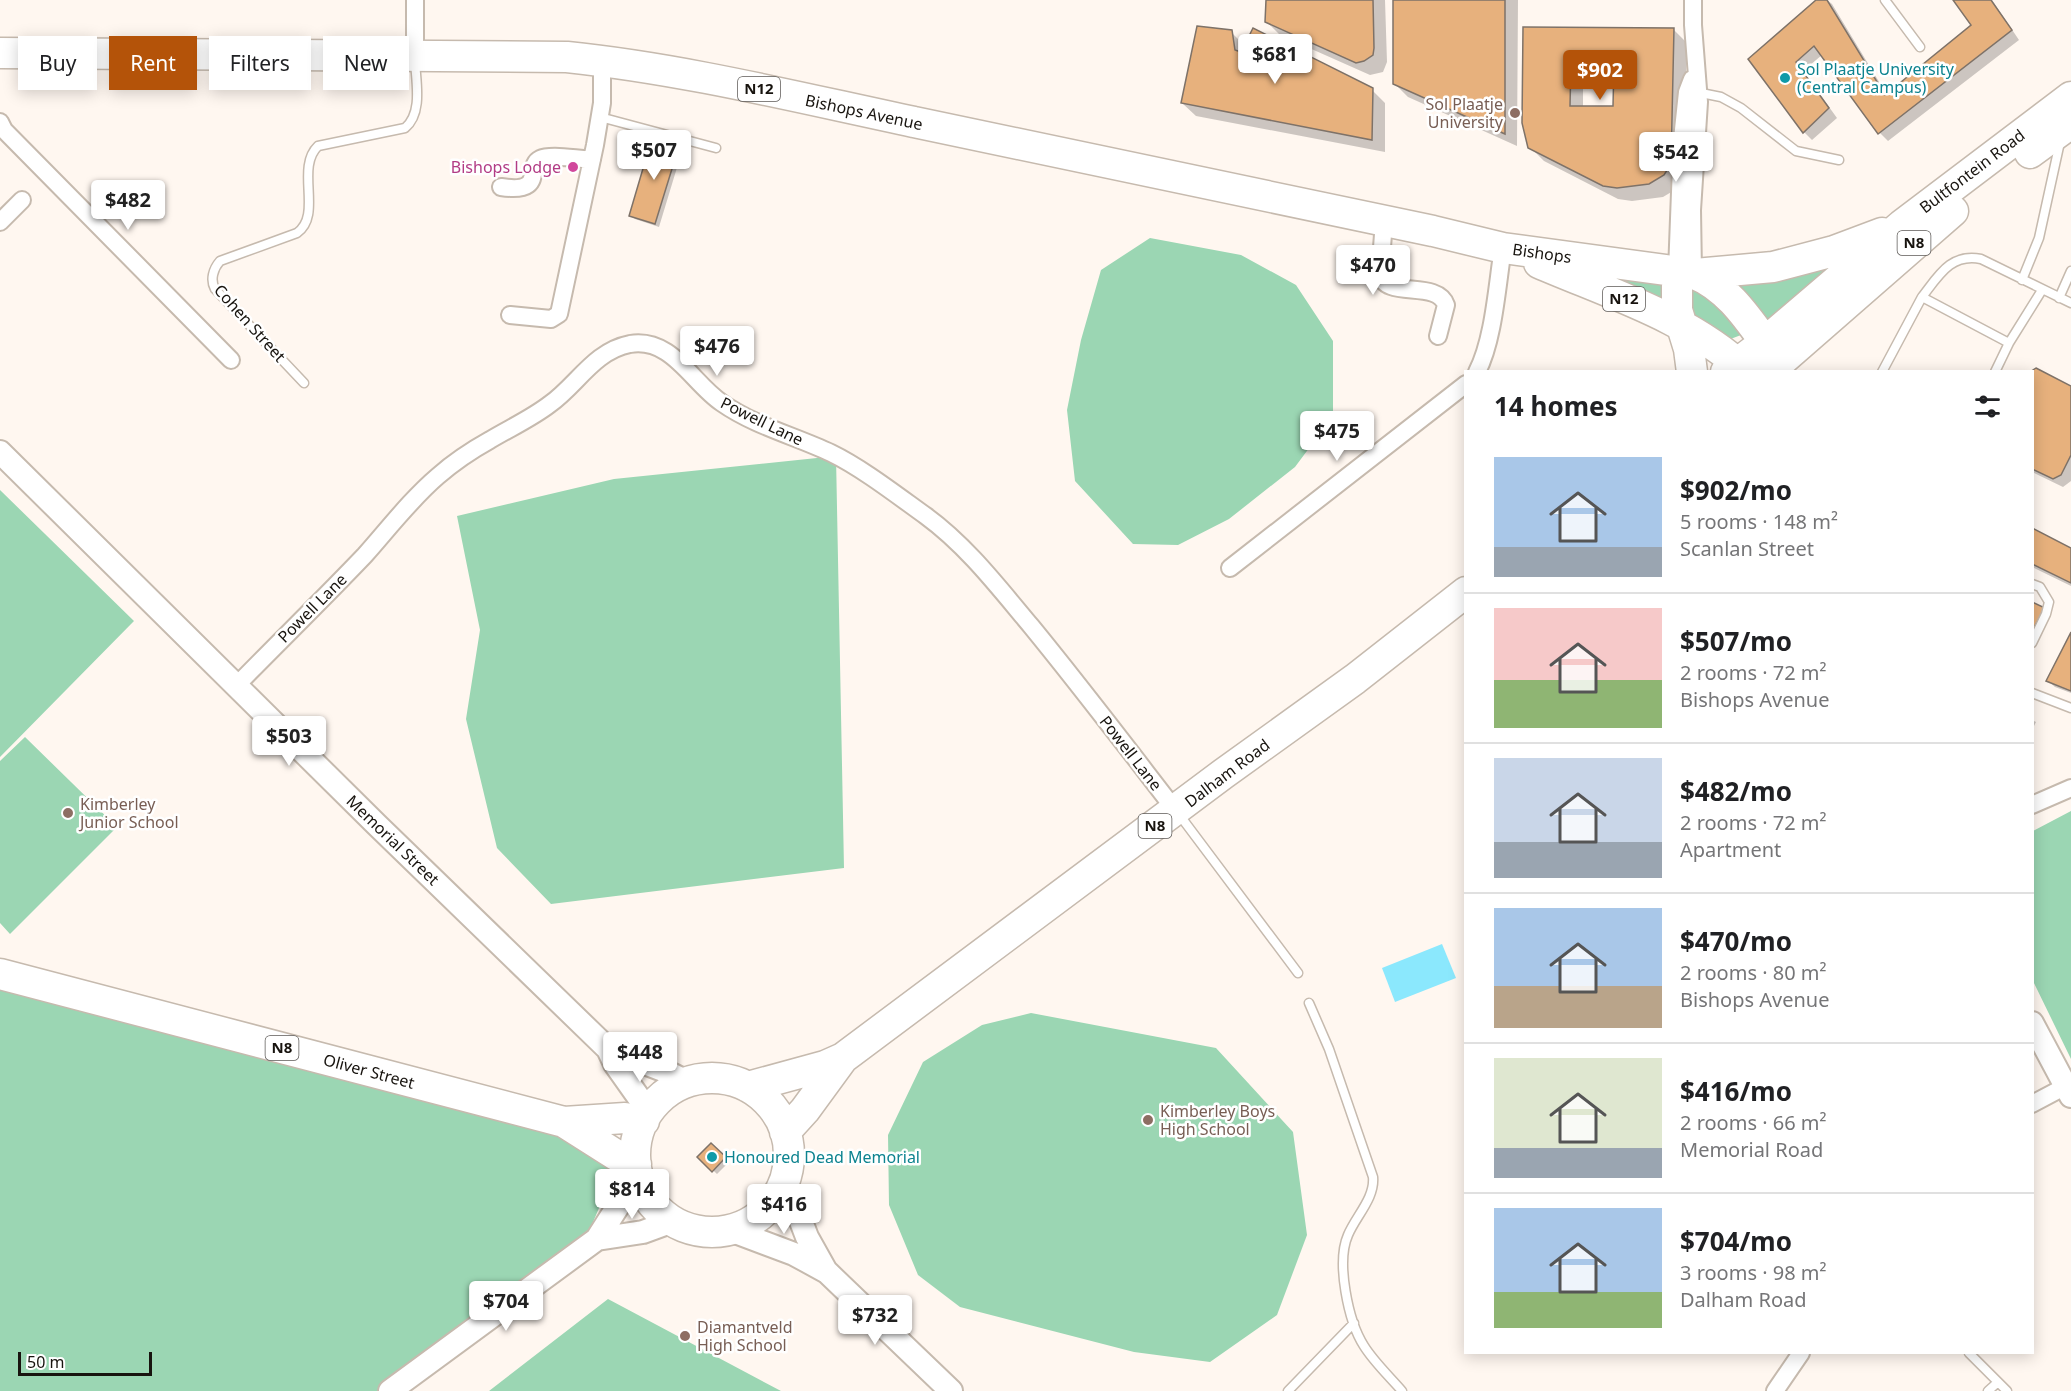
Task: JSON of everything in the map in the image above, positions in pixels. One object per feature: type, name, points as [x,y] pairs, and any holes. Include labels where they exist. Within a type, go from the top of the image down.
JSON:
[{"type":"highway","name":"Bishops Avenue","points":[[1,57],[415,55],[567,57],[602,61],[760,90],[1503,248]]},
{"type":"highway","name":"Bultfontein Road","points":[[1775,362],[1902,225],[2071,97]]},
{"type":"highway","name":"Bultfontein Road","points":[[1737,369],[1775,362],[1940,220],[2067,126]]},
{"type":"highway","points":[[1692,370],[1689,349],[1676,302],[1688,273],[1773,267],[1834,251],[1902,225]]},
{"type":"highway","name":"Bishops","points":[[1503,248],[1688,273],[1708,279],[1728,295],[1775,362]]},
{"type":"highway","name":"Bishops","points":[[1503,248],[1680,323],[1737,369]]},
{"type":"highway","name":"Dalham Road","points":[[748,1087],[825,1066],[843,1058],[1355,679],[1464,594]]},
{"type":"highway","name":"Oliver Street","points":[[0,974],[564,1122],[638,1172]]},
{"type":"highway","name":"Dalham Road","points":[[785,1132],[805,1110],[843,1058]]},
{"type":"highway","points":[[715,1078],[738,1082],[748,1087],[764,1099],[777,1114],[785,1132],[789,1156],[785,1179],[779,1193],[764,1211],[745,1225],[730,1230],[701,1231],[673,1221],[648,1197],[638,1172],[637,1142],[646,1117],[665,1095],[687,1082],[715,1078]]},
{"type":"highway","name":"Oliver Street","points":[[564,1122],[646,1117]]},
{"type":"street","name":"Cohen Street","points":[[415,0],[415,55]]},
{"type":"street","points":[[1688,273],[1682,139],[1695,69],[1692,25],[1694,0]]},
{"type":"street","points":[[510,315],[550,320],[559,314],[600,117],[602,61]]},
{"type":"street","points":[[0,122],[4,130],[231,360]]},
{"type":"street","points":[[501,187],[522,188],[528,185],[539,159],[592,160]]},
{"type":"street","points":[[0,222],[22,200]]},
{"type":"street","points":[[1384,221],[1380,274],[1382,281],[1387,285],[1434,294],[1445,301],[1438,336]]},
{"type":"street","points":[[1478,370],[1489,337],[1503,248]]},
{"type":"street","name":"Powell Lane","points":[[236,686],[366,554],[423,489],[470,452],[552,404],[597,359],[614,349],[631,344],[646,344],[661,348],[674,357],[703,388],[722,404],[774,430],[831,453],[930,519],[994,580],[1176,811]]},
{"type":"street","points":[[1230,567],[1464,386]]},
{"type":"street","name":"Memorial Street","points":[[0,452],[608,1049],[646,1117]]},
{"type":"street","points":[[2034,804],[2071,788]]},
{"type":"street","points":[[2034,1027],[2068,1091],[2034,1103]]},
{"type":"street","name":"Memorial Street","points":[[608,1049],[663,1070],[687,1082]]},
{"type":"street","points":[[390,1391],[597,1239],[638,1172]]},
{"type":"street","points":[[785,1179],[807,1237],[827,1272]]},
{"type":"street","points":[[597,1239],[643,1232],[673,1221]]},
{"type":"street","points":[[730,1230],[794,1254],[827,1272],[951,1391]]},
{"type":"street","points":[[1775,1391],[1800,1354]]},
{"type":"lane","points":[[1885,0],[1920,47]]},
{"type":"lane","name":"Cohen Street","points":[[304,383],[215,289],[212,284],[214,272],[220,261],[297,233],[305,226],[308,214],[309,159],[318,146],[405,128],[409,125],[416,112],[415,55]]},
{"type":"lane","points":[[1692,92],[1721,97],[1742,108],[1796,151],[1839,160]]},
{"type":"lane","points":[[600,117],[716,148]]},
{"type":"lane","points":[[2022,280],[2039,238],[2067,126]]},
{"type":"lane","points":[[1883,370],[1922,297],[1944,268],[1963,258],[1982,259],[2071,303]]},
{"type":"lane","points":[[2059,298],[2071,271]]},
{"type":"lane","points":[[1996,370],[2009,343],[2042,290]]},
{"type":"lane","points":[[1922,297],[2009,343]]},
{"type":"lane","points":[[2034,585],[2040,587],[2049,602],[2034,639]]},
{"type":"lane","points":[[2034,694],[2071,708]]},
{"type":"lane","points":[[1176,811],[1298,973]]},
{"type":"lane","points":[[1309,1003],[1329,1049],[1373,1177],[1371,1193],[1349,1232],[1343,1252],[1345,1284],[1354,1323],[1369,1353],[1402,1391]]},
{"type":"lane","points":[[1288,1391],[1354,1323]]},
{"type":"lane","points":[[1970,1354],[2007,1391]]},
{"type":"lane","points":[[1988,1391],[1998,1382]]},
{"type":"green space","points":[[1150,238],[1241,255],[1296,285],[1333,341],[1333,416],[1295,467],[1229,519],[1178,545],[1133,544],[1075,481],[1067,410],[1081,340],[1101,270]]},
{"type":"green space","points":[[1842,261],[1760,330],[1723,287],[1768,282]]},
{"type":"green space","points":[[1570,264],[1691,279],[1743,324],[1741,335],[1728,340]]},
{"type":"green space","points":[[836,456],[844,868],[551,904],[497,848],[466,719],[480,630],[457,516],[614,479]]},
{"type":"green space","points":[[0,490],[134,621],[0,757]]},
{"type":"green space","points":[[25,737],[117,827],[10,934],[0,923],[0,761]]},
{"type":"green space","points":[[2071,811],[2071,1059],[2034,983],[2034,830]]},
{"type":"green space","points":[[0,987],[578,1134],[613,1175],[588,1234],[381,1391],[0,1391]]},
{"type":"green space","points":[[1031,1013],[1216,1048],[1293,1132],[1307,1235],[1277,1315],[1210,1362],[1134,1352],[960,1307],[918,1275],[889,1205],[888,1135],[923,1062],[982,1025]]},
{"type":"green space","points":[[608,1299],[781,1391],[489,1391]]},
{"type":"water","points":[[1442,944],[1456,978],[1395,1002],[1382,968]]},
{"type":"building","points":[[1266,0],[1373,0],[1373,55],[1356,63],[1265,22]]},
{"type":"building","points":[[1393,0],[1505,0],[1505,134],[1393,84]]},
{"type":"building","name":"Sol Plaatje University (Central Campus)","points":[[1816,0],[1827,0],[1885,95],[1971,25],[1953,0],[1991,0],[2012,30],[1878,134],[1814,46],[1796,62],[1829,108],[1803,133],[1748,59]]},
{"type":"building","points":[[1197,26],[1232,30],[1235,50],[1241,52],[1253,28],[1373,88],[1372,140],[1181,103]]},
{"type":"building","points":[[1523,27],[1674,28],[1671,164],[1664,175],[1649,184],[1617,188],[1603,186],[1528,148],[1522,123]],"holes":[[[1571,63],[1614,63],[1613,106],[1570,106]]]},
{"type":"building","points":[[652,138],[679,146],[655,224],[629,216]]},
{"type":"building","points":[[2036,368],[2071,386],[2071,455],[2061,475],[2053,479],[2034,470],[2033,370]]},
{"type":"building","points":[[2034,529],[2071,548],[2071,583],[2034,565]]},
{"type":"building","points":[[2034,603],[2045,608],[2034,627]]},
{"type":"building","points":[[2071,632],[2071,691],[2046,681]]},
{"type":"building","name":"Honoured Dead Memorial","points":[[711,1143],[726,1157],[712,1172],[697,1157]]},
{"type":"place","name":"Sol Plaatje University (Central Campus)","points":[[1785,78]]},
{"type":"place","name":"Sol Plaatje University","points":[[1515,113]]},
{"type":"place","name":"Bishops Lodge","points":[[573,167]]},
{"type":"place","name":"Kimberley Junior School","points":[[68,813]]},
{"type":"place","name":"Kimberley Boys High School","points":[[1148,1120]]},
{"type":"place","name":"Honoured Dead Memorial","points":[[712,1157]]},
{"type":"place","name":"Diamantveld High School","points":[[685,1336]]}]
